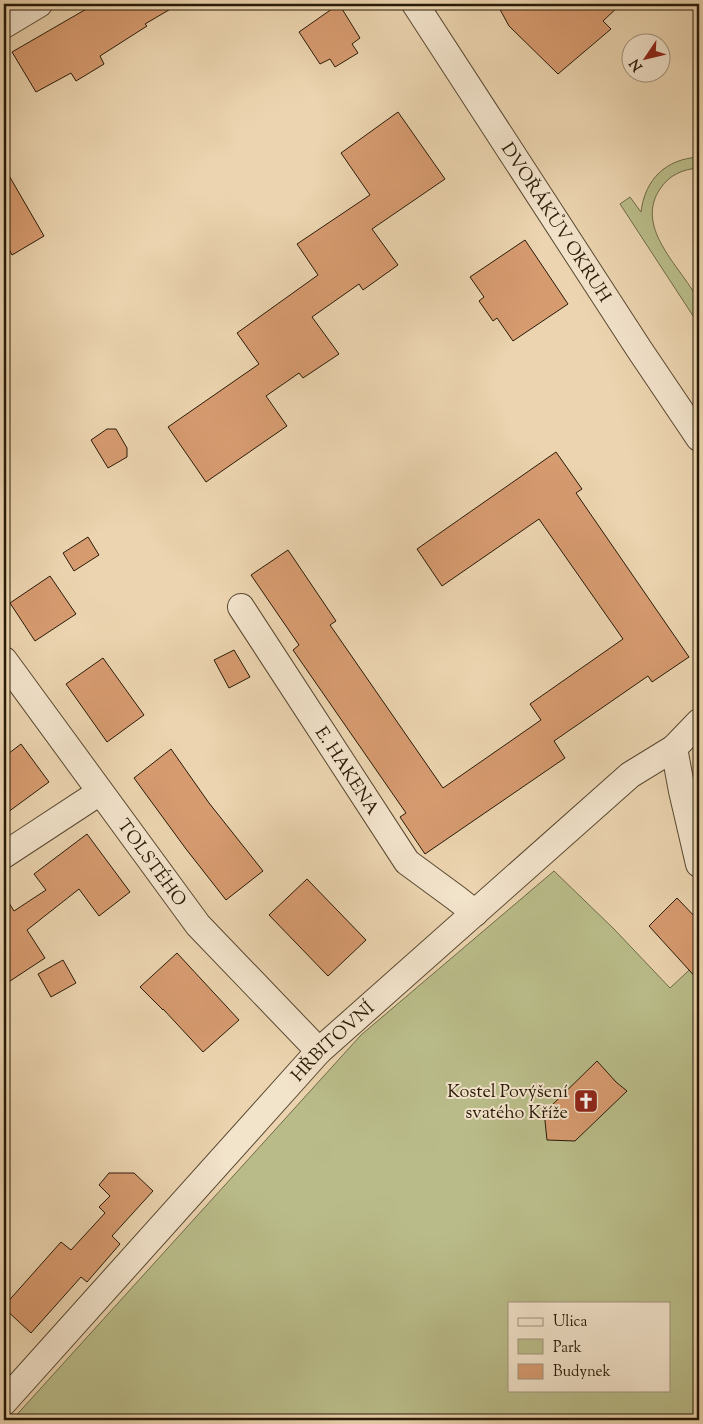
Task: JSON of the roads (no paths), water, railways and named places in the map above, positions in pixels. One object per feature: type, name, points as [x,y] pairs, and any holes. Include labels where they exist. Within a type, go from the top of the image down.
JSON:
[{"type":"street","points":[[4,25],[39,4]]},
{"type":"street","name":"DVOŘÁKŮV OKRUH","points":[[415,4],[699,438]]},
{"type":"street","name":"E. HAKENA","points":[[241,607],[407,862],[475,914]]},
{"type":"street","name":"TOLSTÉHO","points":[[4,660],[198,925],[319,1051]]},
{"type":"street","name":"HŘBITOVNÍ","points":[[4,1402],[319,1051],[630,775],[674,748],[699,722]]},
{"type":"street","points":[[674,748],[699,864]]},
{"type":"street","points":[[4,855],[100,792]]},
{"type":"place","name":"Kostel Povýšení svatého Kříže","points":[[586,1101]]}]
